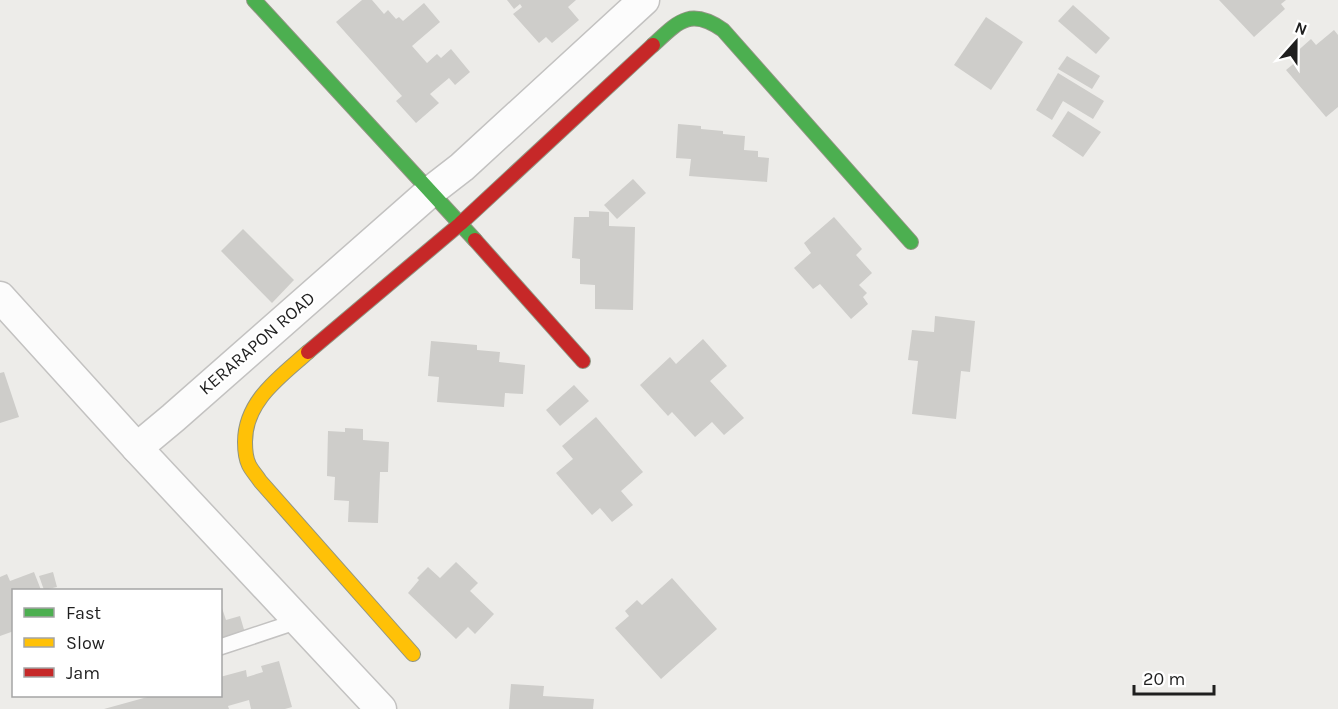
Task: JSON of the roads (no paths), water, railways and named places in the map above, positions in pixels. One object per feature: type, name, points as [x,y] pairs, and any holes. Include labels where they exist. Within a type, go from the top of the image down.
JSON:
[{"type":"street","points":[[254,0],[431,191],[583,361]]},
{"type":"street","name":"KERARAPON ROAD","points":[[137,448],[431,191],[462,167],[644,0]]},
{"type":"street","points":[[413,654],[260,482],[249,465],[245,447],[245,430],[251,411],[271,384],[460,224],[676,24],[692,18],[707,19],[723,30],[911,242]]},
{"type":"street","points":[[0,297],[137,448],[381,709]]},
{"type":"lane","points":[[222,646],[298,621]]}]
